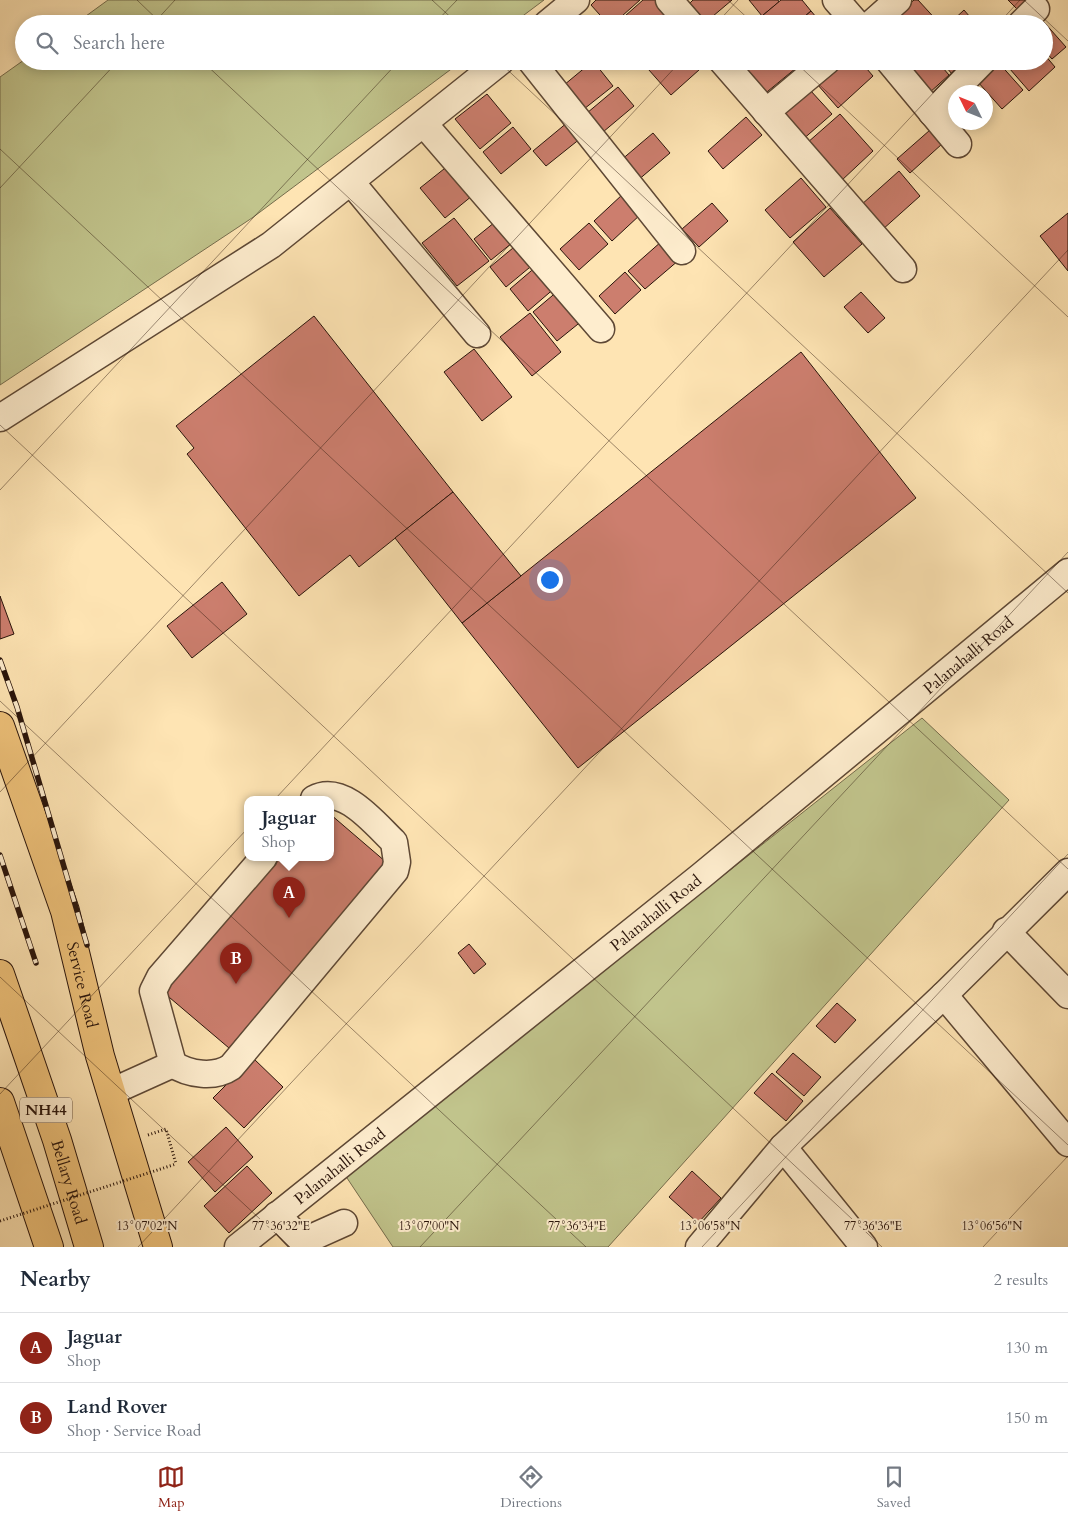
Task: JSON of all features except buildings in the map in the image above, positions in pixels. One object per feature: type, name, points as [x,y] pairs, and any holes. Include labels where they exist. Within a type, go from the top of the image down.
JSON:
[{"type":"main road","name":"Service Road","points":[[0,726],[65,911],[100,1056],[158,1247]]},
{"type":"main road","name":"Bellary Road","points":[[0,974],[57,1140],[89,1247]]},
{"type":"main road","name":"NH44","points":[[0,1102],[48,1247]]},
{"type":"street","points":[[558,15],[576,0]]},
{"type":"street","points":[[669,0],[682,15]]},
{"type":"street","points":[[836,0],[849,15]]},
{"type":"street","points":[[881,15],[898,0]]},
{"type":"street","points":[[0,418],[271,245],[490,70]]},
{"type":"street","points":[[538,70],[682,251]]},
{"type":"street","points":[[730,70],[903,269]]},
{"type":"street","points":[[766,112],[816,70]]},
{"type":"street","points":[[896,70],[958,144]]},
{"type":"street","points":[[932,113],[975,70]]},
{"type":"street","points":[[424,124],[601,329]]},
{"type":"street","points":[[351,182],[477,334]]},
{"type":"street","name":"Palanahalli Road","points":[[238,1247],[701,876],[1068,572]]},
{"type":"street","points":[[111,1092],[173,1064],[193,1072],[208,1074],[223,1072],[231,1067],[395,871],[397,862],[394,842],[340,797],[334,796]]},
{"type":"street","points":[[173,1064],[153,991],[160,977],[261,861]]},
{"type":"street","points":[[709,1243],[783,1147],[944,995],[1006,931],[1068,872]]},
{"type":"street","points":[[1006,931],[1068,996]]},
{"type":"street","points":[[944,995],[1068,1143]]},
{"type":"street","points":[[783,1147],[864,1247]]},
{"type":"street","points":[[277,1216],[301,1240],[306,1240],[344,1223]]},
{"type":"path","points":[[0,1221],[176,1164],[166,1130]]},
{"type":"green space","points":[[108,0],[544,0],[524,15],[87,15]]},
{"type":"green space","points":[[15,66],[15,70],[450,70],[252,218],[0,385],[0,77]]},
{"type":"green space","points":[[922,718],[1009,800],[608,1247],[393,1247],[345,1175]]},
{"type":"railway","points":[[0,660],[17,707],[87,945]]},
{"type":"railway","points":[[0,855],[36,963]]},
{"type":"place","name":"Jaguar","points":[[289,918]]},
{"type":"place","name":"Land Rover","points":[[236,984]]}]
